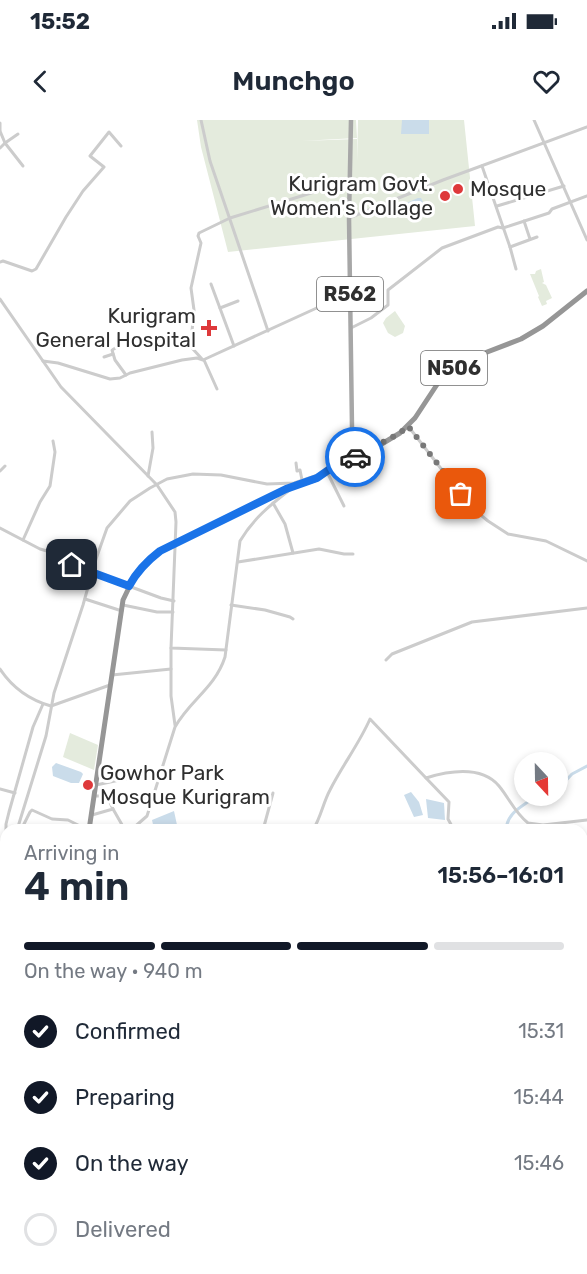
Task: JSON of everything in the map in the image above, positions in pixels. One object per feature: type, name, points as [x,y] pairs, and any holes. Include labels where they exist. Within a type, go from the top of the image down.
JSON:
[{"type":"highway","name":"N506","points":[[337,464],[375,448],[400,433],[408,426],[432,389],[454,368],[521,339],[543,326],[587,291]]},
{"type":"highway","points":[[89,824],[122,608],[135,575],[147,561],[175,543],[295,486],[317,478],[337,464]]},
{"type":"main road","name":"R562","points":[[337,464],[350,440],[352,426],[351,120]]},
{"type":"street","points":[[201,120],[210,160],[267,331]]},
{"type":"street","points":[[534,120],[586,233],[587,240]]},
{"type":"street","points":[[0,123],[5,143],[23,166]]},
{"type":"street","points":[[350,218],[587,127]]},
{"type":"street","points":[[0,262],[30,270],[36,269],[83,191],[104,167],[90,156],[110,132],[121,146]]},
{"type":"street","points":[[0,148],[18,134]]},
{"type":"street","points":[[482,166],[516,269]]},
{"type":"street","points":[[218,390],[203,360],[192,348],[190,342],[194,310],[191,288],[201,243],[198,236],[230,218],[350,182]]},
{"type":"street","points":[[496,207],[564,186]]},
{"type":"street","points":[[351,328],[371,318],[388,305],[388,290],[437,251],[472,235],[549,213],[552,209],[587,196]]},
{"type":"street","points":[[524,220],[528,240]]},
{"type":"street","points":[[510,247],[537,237]]},
{"type":"street","points":[[211,284],[234,346]]},
{"type":"street","points":[[41,360],[110,378],[120,378],[182,360],[198,358],[203,360],[344,296],[350,289]]},
{"type":"street","points":[[344,296],[350,298]]},
{"type":"street","points":[[0,299],[61,387],[157,485],[175,512],[171,648],[171,696],[175,727]]},
{"type":"street","points":[[220,308],[238,301]]},
{"type":"street","points":[[119,346],[113,349],[113,354],[126,375]]},
{"type":"street","points":[[104,357],[113,354]]},
{"type":"street","points":[[408,426],[470,506],[488,521],[508,534],[546,541],[587,561]]},
{"type":"street","points":[[148,476],[153,448],[152,432]]},
{"type":"street","points":[[23,540],[50,486],[55,452],[53,441]]},
{"type":"street","points":[[296,463],[302,480]]},
{"type":"street","points":[[0,471],[5,466]]},
{"type":"street","points":[[21,824],[46,736],[51,706],[107,528],[130,501],[177,476],[193,474],[221,476],[267,484],[294,483],[328,471],[344,506]]},
{"type":"street","points":[[138,824],[147,816],[162,775],[175,727],[185,711],[198,699],[220,671],[226,650],[240,542],[250,525],[295,486]]},
{"type":"street","points":[[273,503],[285,524],[293,554]]},
{"type":"street","points":[[0,528],[46,552],[61,555],[72,565],[174,601]]},
{"type":"street","points":[[238,562],[325,549],[352,554]]},
{"type":"street","points":[[85,599],[122,608],[173,612]]},
{"type":"street","points":[[231,606],[271,612],[293,620]]},
{"type":"street","points":[[386,660],[392,654],[472,622],[587,608]]},
{"type":"street","points":[[171,648],[226,650]]},
{"type":"street","points":[[0,669],[14,686],[43,704],[51,706],[111,684]]},
{"type":"street","points":[[112,675],[171,669]]},
{"type":"street","points":[[6,824],[33,727],[43,704]]},
{"type":"street","points":[[316,824],[329,791],[358,744],[370,719],[449,802],[448,819],[451,824]]},
{"type":"street","points":[[426,778],[440,773],[478,772],[498,785],[528,824]]},
{"type":"street","points":[[95,785],[148,774],[162,775]]},
{"type":"street","points":[[0,783],[5,790]]},
{"type":"street","points":[[0,789],[15,794]]},
{"type":"street","points":[[265,824],[273,793]]},
{"type":"street","points":[[94,796],[107,796],[122,824]]},
{"type":"street","points":[[91,815],[113,809]]},
{"type":"street","points":[[23,824],[32,810],[52,819],[68,820],[76,824]]},
{"type":"street","points":[[560,824],[587,820]]},
{"type":"shaded area","points":[[197,120],[356,120],[357,138],[301,141],[357,139],[357,162],[358,120],[464,120],[475,226],[228,252],[201,147]]},
{"type":"shaded area","points":[[541,269],[544,282],[542,283],[546,285],[552,298],[542,306],[530,274],[535,274]]},
{"type":"shaded area","points":[[395,311],[405,326],[403,333],[395,337],[388,333],[383,323]]},
{"type":"shaded area","points":[[70,733],[98,745],[94,770],[63,757]]},
{"type":"water","points":[[402,120],[429,120],[429,134],[401,134]]},
{"type":"water","points":[[421,198],[427,210],[424,214],[412,218],[404,204]]},
{"type":"water","points":[[56,763],[81,772],[83,774],[79,783],[71,783],[53,776],[52,767]]},
{"type":"water","points":[[411,792],[419,802],[423,815],[414,817],[404,795]]},
{"type":"water","points":[[426,799],[444,803],[445,820],[428,818]]},
{"type":"water","points":[[174,811],[177,824],[153,824],[152,820]]},
{"type":"waterway","points":[[568,778],[587,766]]},
{"type":"waterway","points":[[507,824],[513,813],[522,806]]},
{"type":"way so far","points":[[355,457],[375,448],[408,426],[461,494]]},
{"type":"place","name":"Mosque","points":[[458,189]]},
{"type":"place","name":"Kurigram Govt. Women's Collage","points":[[445,196]]},
{"type":"place","name":"Kurigram General Hospital","points":[[209,328]]},
{"type":"place","name":"Gowhor Park Mosque Kurigram","points":[[88,785]]},
{"type":"route","points":[[72,565],[129,586],[147,561],[160,551],[286,489],[317,478],[337,464],[355,457]]}]
